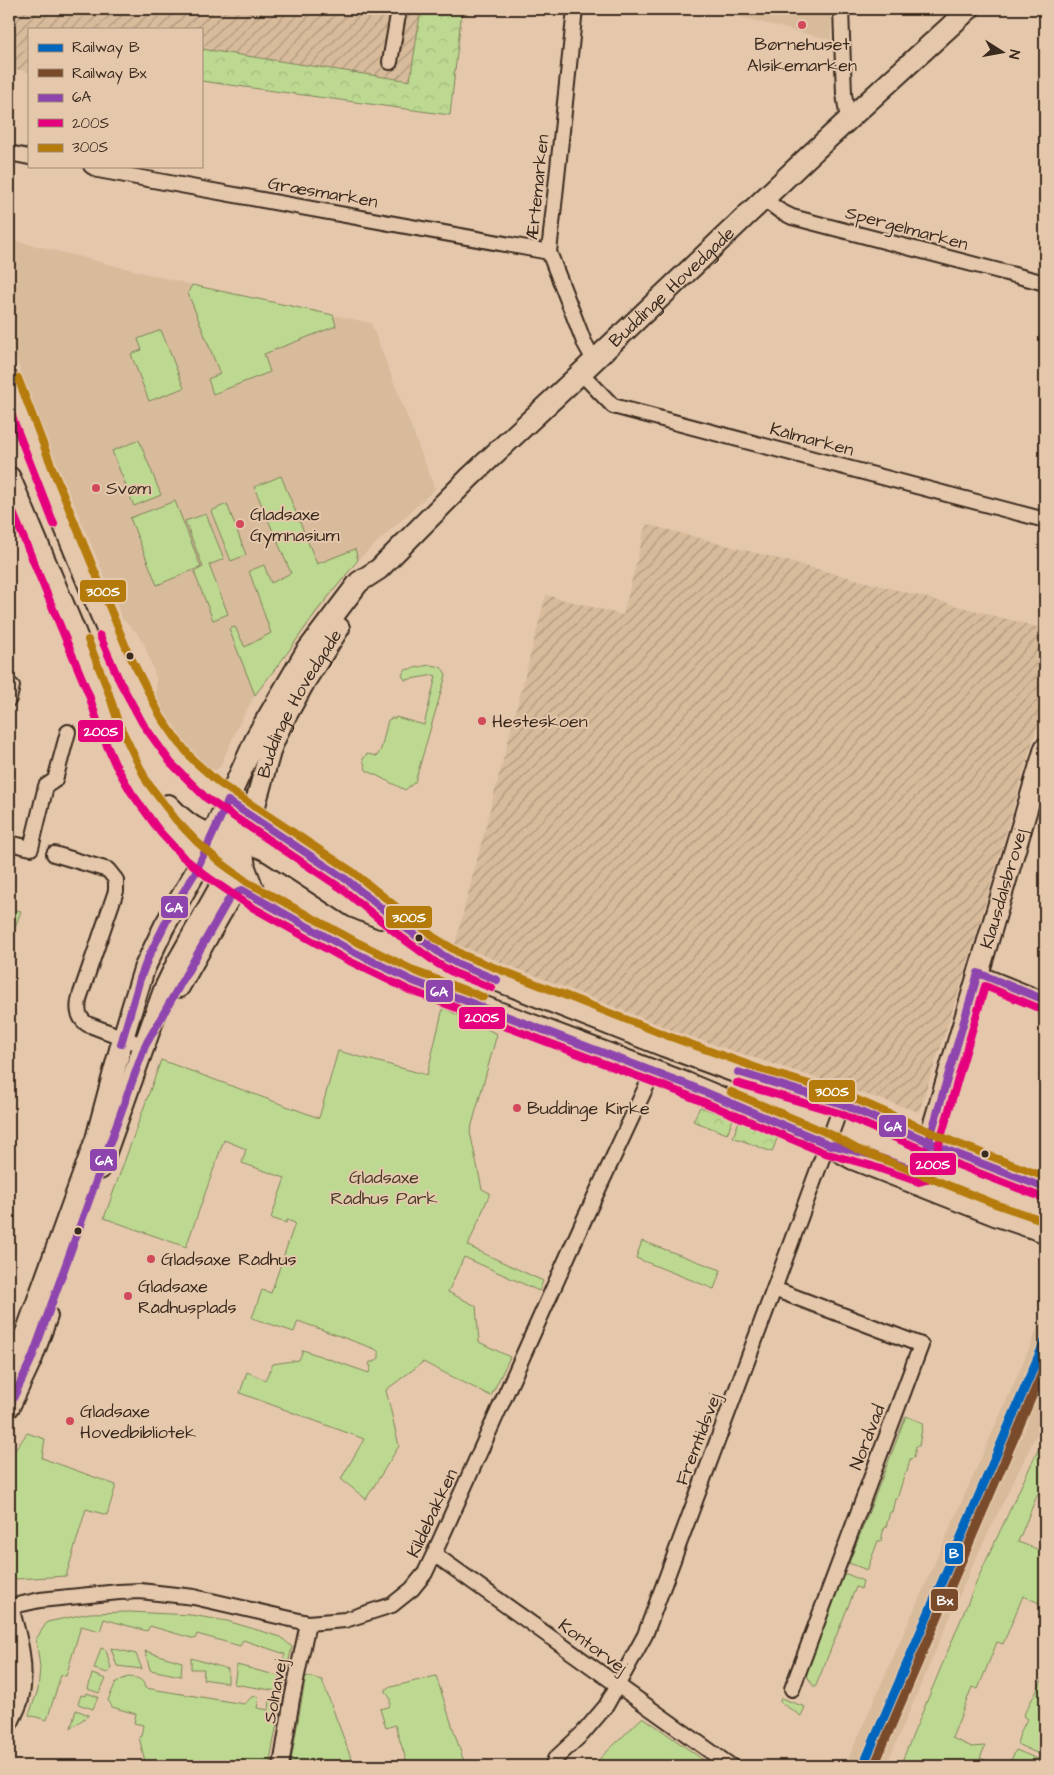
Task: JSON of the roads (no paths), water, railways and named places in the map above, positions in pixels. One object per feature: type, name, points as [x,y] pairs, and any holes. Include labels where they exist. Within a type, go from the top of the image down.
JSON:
[{"type":"main road","points":[[9,382],[44,474],[130,679],[152,722],[168,746],[229,821],[246,877],[228,879]]},
{"type":"main road","points":[[9,478],[88,666],[109,726],[139,787],[168,826],[228,879],[348,948],[413,981],[653,1072],[780,1123],[828,1144],[853,1158],[918,1178],[996,1214],[1045,1231]]},
{"type":"main road","points":[[109,726],[139,770],[182,821],[197,830],[229,821],[348,880],[429,946],[458,964],[655,1042],[742,1074],[842,1104],[929,1143],[1045,1188]]},
{"type":"main road","points":[[228,879],[212,850],[229,821]]},
{"type":"street","points":[[390,62],[399,9]]},
{"type":"street","name":"Ærtemarken","points":[[575,9],[549,252],[584,342],[588,367]]},
{"type":"street","points":[[841,9],[844,94],[848,120]]},
{"type":"street","name":"Buddinge Hovedgade","points":[[229,821],[258,734],[306,652],[359,582],[378,568],[470,477],[848,120],[969,9]]},
{"type":"street","points":[[9,154],[28,157]]},
{"type":"street","name":"Græsmarken","points":[[94,168],[549,252]]},
{"type":"street","name":"Spergelmarken","points":[[764,199],[792,217],[1045,283]]},
{"type":"street","name":"Kålmarken","points":[[588,367],[613,406],[1045,520]]},
{"type":"street","name":"Buddinge Hovedgade","points":[[229,821],[271,748],[304,681],[345,619],[368,590],[378,568]]},
{"type":"street","points":[[9,686],[12,686],[9,698]]},
{"type":"street","points":[[9,842],[31,848],[46,786],[55,780],[68,732]]},
{"type":"street","name":"Klausdalsbrovej","points":[[918,1178],[1045,748]]},
{"type":"street","points":[[54,854],[108,870],[116,880],[116,891],[78,1005],[79,1012],[84,1022],[145,1046]]},
{"type":"street","points":[[9,1407],[32,1358],[164,990],[176,963],[228,879]]},
{"type":"street","points":[[9,1373],[27,1330],[96,1139],[123,1038],[148,958],[165,925],[228,879]]},
{"type":"street","points":[[145,1046],[230,896],[228,879]]},
{"type":"street","name":"Klausdalsbrovej","points":[[978,973],[1045,1000]]},
{"type":"street","name":"Kildebakken","points":[[9,1607],[40,1600],[119,1592],[155,1592],[194,1597],[308,1623],[345,1620],[392,1605],[412,1589],[425,1573],[434,1554],[580,1228],[653,1072]]},
{"type":"street","name":"Fremtidsvej","points":[[553,1766],[555,1759],[583,1733],[606,1706],[645,1634],[842,1104]]},
{"type":"street","name":"Nordvad","points":[[774,1289],[922,1345],[792,1689]]},
{"type":"street","name":"Kontorvej","points":[[434,1554],[731,1766]]},
{"type":"street","points":[[9,1611],[19,1649],[20,1675],[18,1700],[9,1720]]},
{"type":"street","name":"Solnavej","points":[[281,1766],[292,1699],[308,1623]]},
{"type":"rail line","name":"B","points":[[863,1766],[1045,1341]]},
{"type":"rail line","name":"Bx","points":[[874,1766],[1045,1366]]},
{"type":"place","name":"Børnehuset Alsikemarken","points":[[802,25]]},
{"type":"place","name":"Svøm","points":[[96,488]]},
{"type":"place","name":"Gladsaxe Gymnasium","points":[[240,524]]},
{"type":"place","name":"Hesteskoen","points":[[482,721]]},
{"type":"place","name":"Buddinge Kirke","points":[[517,1108]]},
{"type":"place","name":"Gladsaxe Rådhus","points":[[151,1259]]},
{"type":"place","name":"Gladsaxe Rådhusplads","points":[[128,1296]]},
{"type":"place","name":"Gladsaxe Hovedbibliotek","points":[[70,1421]]},
{"type":"park label","name":"Gladsaxe Rådhus Park","points":[[384,1187]]}]
